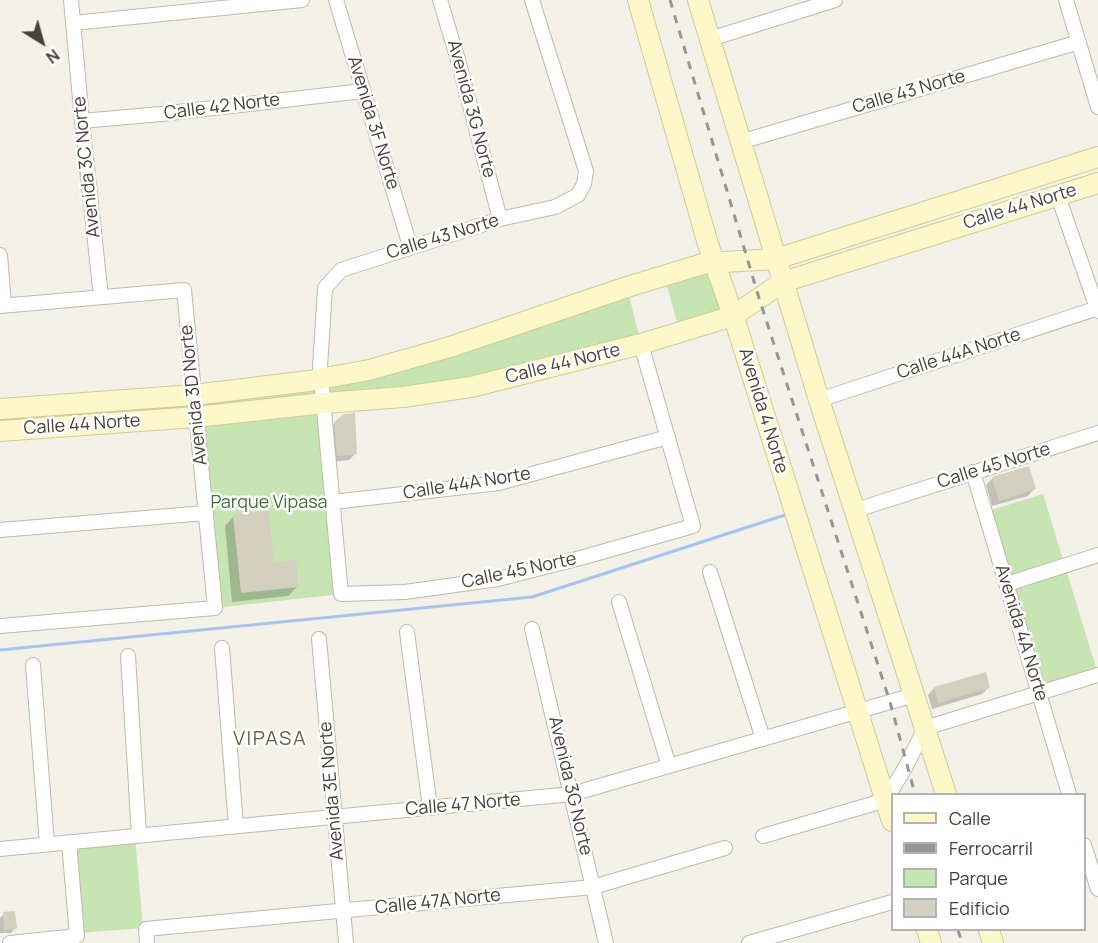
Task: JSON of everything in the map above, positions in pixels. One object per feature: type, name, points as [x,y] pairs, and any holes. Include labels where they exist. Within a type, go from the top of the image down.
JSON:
[{"type":"main road","name":"Avenida 4 Norte","points":[[638,0],[714,262],[891,818]]},
{"type":"main road","points":[[698,0],[819,400],[945,793]]},
{"type":"main road","name":"Calle 44 Norte","points":[[0,409],[194,395],[321,379],[369,370],[450,347],[627,287],[714,262],[776,259],[1098,157]]},
{"type":"main road","name":"Calle 44 Norte","points":[[0,431],[196,417],[403,397],[471,387],[641,344],[733,316],[783,282],[1098,183]]},
{"type":"street","name":"Avenida 3C Norte","points":[[71,0],[101,297]]},
{"type":"street","points":[[74,23],[302,0]]},
{"type":"street","name":"Avenida 3F Norte","points":[[336,0],[410,246]]},
{"type":"street","name":"Avenida 3G Norte","points":[[440,0],[500,219]]},
{"type":"street","name":"Calle 43 Norte","points":[[321,379],[321,334],[325,288],[341,270],[500,219],[555,207],[578,195],[584,184],[586,171],[532,0]]},
{"type":"street","points":[[710,39],[835,0]]},
{"type":"street","points":[[1066,0],[1098,107]]},
{"type":"street","name":"Calle 43 Norte","points":[[740,142],[1078,42]]},
{"type":"street","name":"Calle 42 Norte","points":[[82,121],[363,91]]},
{"type":"street","points":[[1058,196],[1098,309]]},
{"type":"street","points":[[0,255],[2,305],[101,297]]},
{"type":"street","name":"Avenida 3D Norte","points":[[0,626],[215,608],[184,290],[101,297]]},
{"type":"street","name":"Calle 44A Norte","points":[[819,400],[1098,309]]},
{"type":"street","points":[[641,344],[668,437]]},
{"type":"street","points":[[321,379],[333,502]]},
{"type":"street","name":"Calle 45 Norte","points":[[856,510],[1098,433]]},
{"type":"street","name":"Calle 44A Norte","points":[[333,502],[499,483],[668,437]]},
{"type":"street","name":"Calle 45 Norte","points":[[333,502],[340,594],[405,592],[498,579],[693,526],[668,437]]},
{"type":"street","name":"Avenida 4A Norte","points":[[974,472],[1068,793]]},
{"type":"street","points":[[0,530],[206,513]]},
{"type":"street","points":[[1007,584],[1098,555]]},
{"type":"street","points":[[710,572],[763,739]]},
{"type":"street","points":[[619,602],[669,766]]},
{"type":"street","name":"Avenida 3G Norte","points":[[532,629],[606,943]]},
{"type":"street","points":[[407,632],[430,808]]},
{"type":"street","name":"Avenida 3E Norte","points":[[319,639],[346,943]]},
{"type":"street","points":[[222,648],[236,826]]},
{"type":"street","points":[[128,656],[139,836]]},
{"type":"street","points":[[33,665],[47,844]]},
{"type":"street","points":[[764,836],[886,800],[925,728],[1098,675]]},
{"type":"street","name":"Calle 47 Norte","points":[[0,849],[572,794],[914,695]]},
{"type":"street","points":[[10,943],[77,936],[69,842]]},
{"type":"street","name":"Calle 47A Norte","points":[[147,936],[343,912],[593,887],[725,848]]},
{"type":"street","points":[[1086,851],[1098,890]]},
{"type":"street","points":[[749,943],[891,902]]},
{"type":"green space","points":[[706,263],[733,316],[680,332],[664,276]]},
{"type":"green space","name":"Parque Vipasa","points":[[627,287],[641,344],[471,387],[324,403],[341,594],[215,608],[196,417],[0,431],[0,409],[309,381]]},
{"type":"green space","points":[[1043,494],[1097,671],[1043,688],[988,511]]},
{"type":"green space","points":[[135,838],[143,928],[79,933],[71,844]]},
{"type":"building","points":[[355,413],[357,454],[337,456],[334,422],[344,414]]},
{"type":"building","points":[[1029,466],[1036,489],[999,501],[992,477]]},
{"type":"building","points":[[269,511],[274,562],[296,560],[299,587],[241,593],[233,515]]},
{"type":"building","points":[[986,672],[990,688],[938,703],[934,687]]},
{"type":"building","points":[[15,911],[17,929],[4,930],[3,912]]},
{"type":"waterway","points":[[0,650],[532,597],[785,515]]},
{"type":"railway","points":[[670,0],[759,298],[890,702],[915,793]]},
{"type":"railway","points":[[958,931],[962,943]]},
{"type":"district","name":"VIPASA","points":[[270,739]]}]
